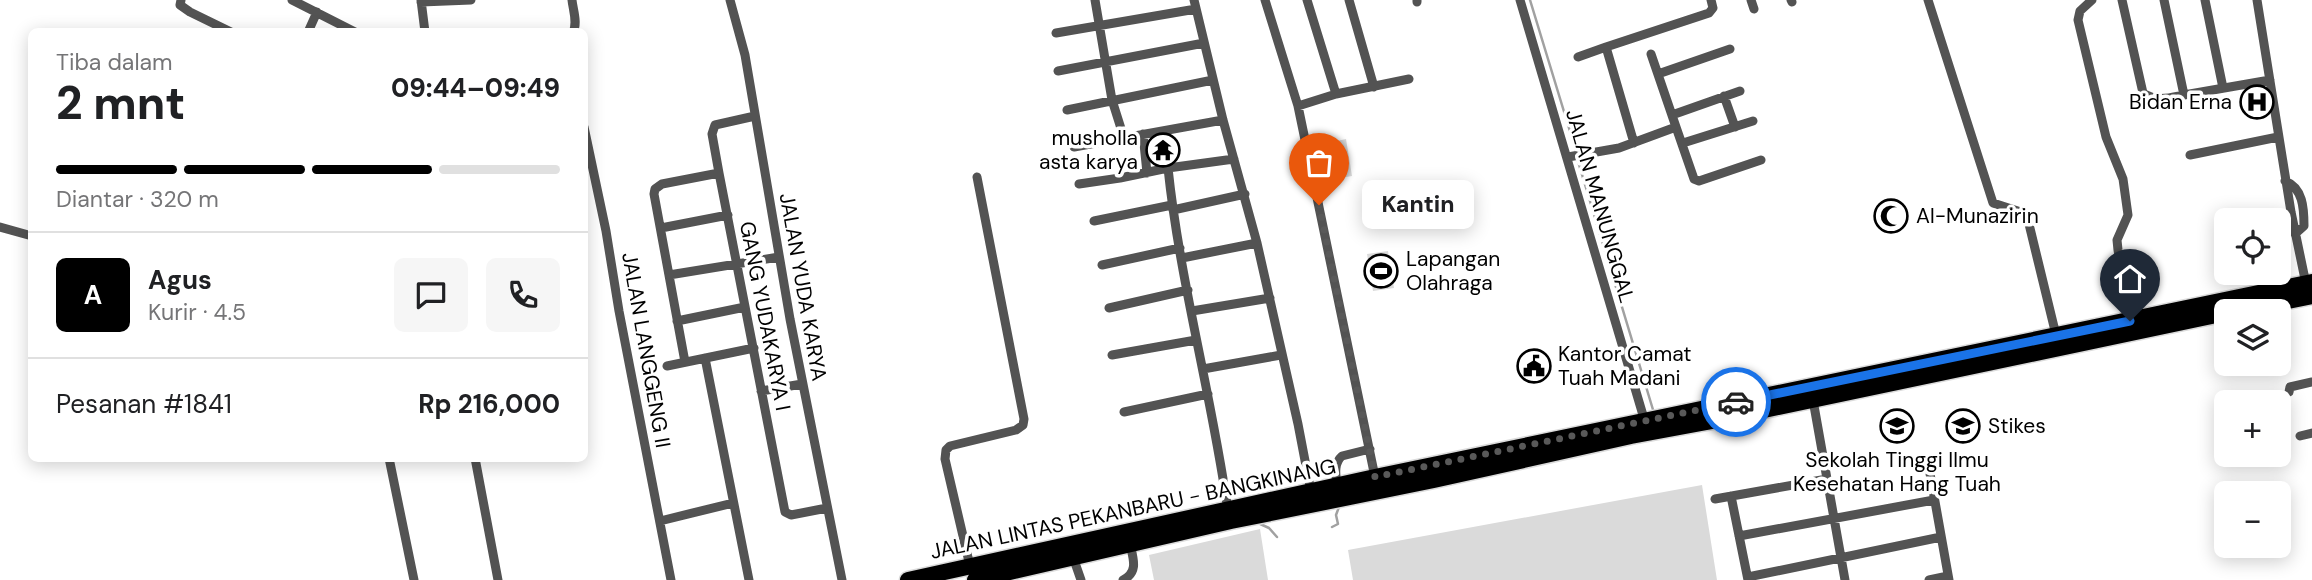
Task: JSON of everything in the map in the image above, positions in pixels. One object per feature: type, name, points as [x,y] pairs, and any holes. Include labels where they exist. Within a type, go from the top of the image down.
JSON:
[{"type":"highway","name":"JALAN LINTAS PEKANBARU - BANGKINANG","points":[[977,576],[1227,511],[1375,477],[1510,456],[2056,335],[2310,287]]},
{"type":"highway","points":[[2274,299],[2310,287]]},
{"type":"highway","name":"JALAN LINTAS PEKANBARU - BANGKINANG","points":[[1642,428],[1813,400],[2214,316]]},
{"type":"highway","name":"JALAN LINTAS PEKANBARU - BANGKINANG","points":[[908,580],[1009,576],[1130,544],[1424,482],[1510,456]]},
{"type":"street","points":[[181,0],[180,5],[190,12],[223,28]]},
{"type":"street","points":[[292,0],[347,28]]},
{"type":"street","points":[[424,28],[421,1],[471,0]]},
{"type":"street","points":[[572,0],[575,28]]},
{"type":"street","name":"JALAN YUDA KARYA","points":[[730,0],[746,55],[779,257],[842,580]]},
{"type":"street","points":[[1095,0],[1112,100],[1124,138]]},
{"type":"street","points":[[1265,0],[1298,106],[1375,477]]},
{"type":"street","points":[[1307,0],[1336,94]]},
{"type":"street","points":[[1349,0],[1374,87]]},
{"type":"street","name":"JALAN MANUNGGAL","points":[[1520,0],[1568,157],[1642,428]]},
{"type":"street","points":[[1578,57],[1709,13],[1713,11],[1711,0]]},
{"type":"street","points":[[1928,0],[1993,203],[2024,213],[2028,220],[2056,335]]},
{"type":"street","points":[[2091,0],[2080,11],[2078,20],[2106,137],[2123,179],[2127,215],[2117,240],[2130,321]]},
{"type":"street","points":[[2122,0],[2143,93],[2150,98],[2161,99],[2270,80]]},
{"type":"street","points":[[2164,0],[2184,95]]},
{"type":"street","points":[[2205,0],[2223,88]]},
{"type":"street","points":[[2257,0],[2285,181],[2295,234],[2310,287]]},
{"type":"street","points":[[1056,33],[1195,5],[1257,243],[1311,492]]},
{"type":"street","points":[[310,28],[317,12]]},
{"type":"street","points":[[1058,71],[1204,43]]},
{"type":"street","points":[[1606,47],[1634,143]]},
{"type":"street","points":[[1658,74],[1730,49]]},
{"type":"street","points":[[1651,54],[1694,179],[1699,181],[1761,160]]},
{"type":"street","points":[[1298,106],[1336,94],[1409,79]]},
{"type":"street","points":[[1067,110],[1213,80]]},
{"type":"street","points":[[1672,115],[1740,91]]},
{"type":"street","points":[[1724,96],[1735,127]]},
{"type":"street","name":"GANG YUDAKARYA I","points":[[755,116],[715,125],[712,134],[719,173],[785,512],[790,515],[827,508]]},
{"type":"street","points":[[1074,147],[1223,120]]},
{"type":"street","points":[[1683,143],[1753,121]]},
{"type":"street","points":[[1568,157],[1619,148],[1676,127]]},
{"type":"street","points":[[1143,134],[1147,173]]},
{"type":"street","points":[[2190,155],[2278,137]]},
{"type":"street","name":"JALAN LANGGENG II","points":[[588,146],[671,580]]},
{"type":"street","points":[[1079,184],[1234,159]]},
{"type":"street","points":[[1168,168],[1172,207],[1208,394],[1227,511]]},
{"type":"street","points":[[685,362],[654,194],[662,184],[719,173]]},
{"type":"street","points":[[977,177],[1024,419],[1023,425],[1016,430],[950,446],[946,450],[945,459],[977,576]]},
{"type":"street","points":[[1094,221],[1245,194]]},
{"type":"street","points":[[661,228],[728,215]]},
{"type":"street","points":[[0,227],[28,235]]},
{"type":"street","points":[[1182,258],[1257,243]]},
{"type":"street","points":[[1102,265],[1180,247]]},
{"type":"street","points":[[669,275],[779,257]]},
{"type":"street","points":[[1109,308],[1188,290]]},
{"type":"street","points":[[1192,311],[1270,298]]},
{"type":"street","points":[[677,321],[745,307]]},
{"type":"street","points":[[1112,355],[1196,340]]},
{"type":"street","points":[[667,366],[754,348]]},
{"type":"street","points":[[1203,369],[1281,355]]},
{"type":"street","points":[[705,358],[749,580]]},
{"type":"street","points":[[2289,390],[2294,385],[2312,382]]},
{"type":"street","points":[[761,391],[803,384]]},
{"type":"street","points":[[1124,412],[1208,394]]},
{"type":"street","points":[[1813,400],[1846,580]]},
{"type":"street","points":[[2300,436],[2312,433]]},
{"type":"street","points":[[1337,487],[1338,459],[1370,449]]},
{"type":"street","points":[[1919,459],[1926,461],[1929,468],[1949,578],[1929,580]]},
{"type":"street","points":[[389,462],[414,580]]},
{"type":"street","points":[[476,462],[498,580]]},
{"type":"street","points":[[1715,499],[1827,479]]},
{"type":"street","points":[[1731,496],[1748,578],[1941,537]]},
{"type":"street","points":[[1739,536],[1934,500]]},
{"type":"street","points":[[660,521],[733,503]]},
{"type":"street","points":[[1123,580],[1133,571],[1130,544]]},
{"type":"street","points":[[1073,557],[1081,580]]},
{"type":"shaded area","points":[[1346,139],[1352,176],[1329,180],[1323,144]]},
{"type":"shaded area","name":"Lapangan Olahraga","points":[[1388,251],[1394,288],[1373,291],[1367,254]]},
{"type":"shaded area","points":[[1702,485],[1717,580],[1353,580],[1348,550]]},
{"type":"shaded area","points":[[1260,529],[1268,580],[1154,580],[1149,555]]},
{"type":"waterway","points":[[1530,0],[1576,151]]},
{"type":"waterway","points":[[1577,158],[1654,413]]},
{"type":"waterway","points":[[1332,527],[1338,524],[1336,515],[1339,507]]},
{"type":"waterway","points":[[1258,523],[1269,528],[1277,537]]},
{"type":"way so far","points":[[1319,205],[1375,477],[1736,402]]},
{"type":"place","name":"Bidan Erna","points":[[2257,102]]},
{"type":"place","name":"musholla asta karya","points":[[1163,150]]},
{"type":"place","name":"Kantin","points":[[1319,205]]},
{"type":"place","name":"Al-Munazirin","points":[[1891,216]]},
{"type":"place","name":"Lapangan Olahraga","points":[[1381,271]]},
{"type":"place","name":"Kantor Camat Tuah Madani","points":[[1534,366]]},
{"type":"place","name":"Sekolah Tinggi Ilmu Kesehatan Hang Tuah","points":[[1897,426]]},
{"type":"place","name":"Stikes","points":[[1963,426]]},
{"type":"route","points":[[1736,402],[2130,321]]}]
